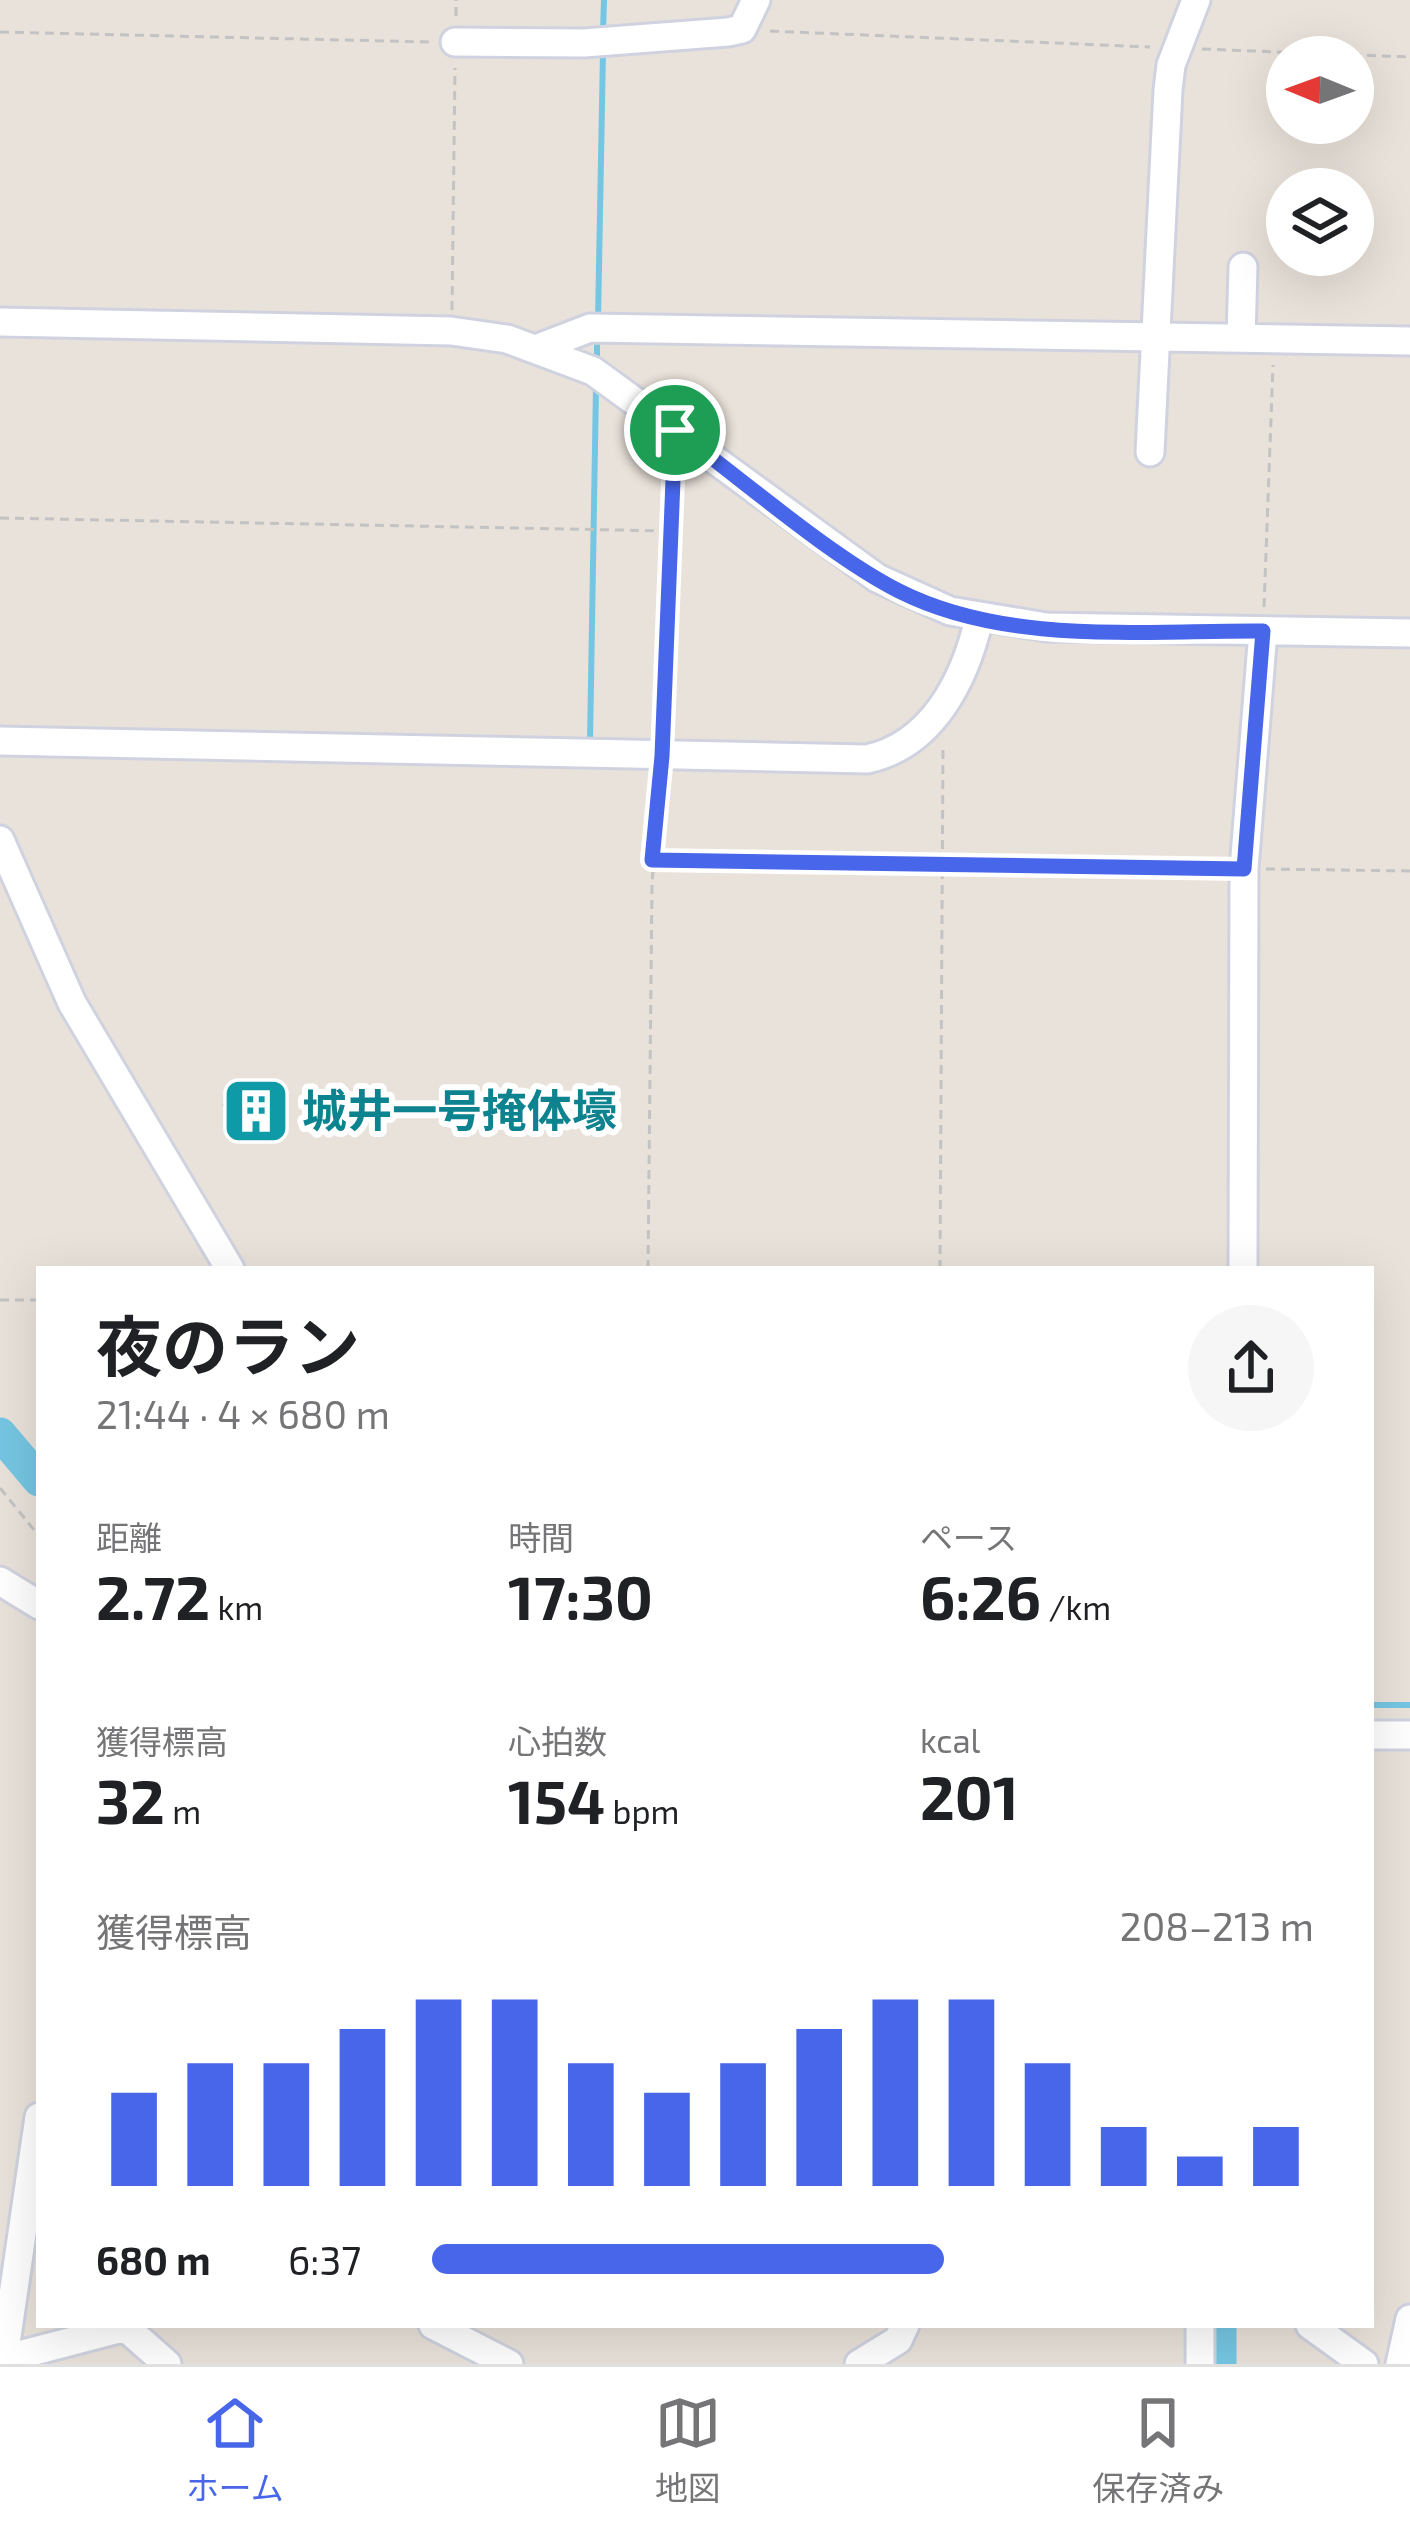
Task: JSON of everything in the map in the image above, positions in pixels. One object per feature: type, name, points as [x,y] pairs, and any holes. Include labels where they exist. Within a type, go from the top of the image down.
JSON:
[{"type":"street","points":[[455,42],[584,43],[742,29],[756,0]]},
{"type":"street","points":[[1150,452],[1168,90],[1177,48],[1196,0]]},
{"type":"street","points":[[1241,338],[1243,267]]},
{"type":"street","points":[[0,322],[451,331],[538,348],[593,371],[877,578],[923,602],[979,619],[1078,628],[1410,633]]},
{"type":"street","points":[[538,348],[590,328],[1410,341]]},
{"type":"street","points":[[0,741],[867,759],[900,748],[943,707],[966,663],[979,619]]},
{"type":"street","points":[[1243,1266],[1244,869],[1263,631]]},
{"type":"street","points":[[0,840],[72,1003],[228,1266]]},
{"type":"street","points":[[0,1581],[36,1602]]},
{"type":"street","points":[[1374,1735],[1410,1736]]},
{"type":"street","points":[[36,2132],[2,2361],[122,2328]]},
{"type":"street","points":[[0,2154],[31,2156]]},
{"type":"street","points":[[1400,2364],[1410,2319]]},
{"type":"street","points":[[131,2328],[167,2364]]},
{"type":"street","points":[[439,2328],[509,2364]]},
{"type":"street","points":[[859,2364],[898,2340],[904,2328]]},
{"type":"street","points":[[1200,2328],[1200,2364]]},
{"type":"street","points":[[1314,2328],[1364,2364]]},
{"type":"path","points":[[451,331],[456,0]]},
{"type":"path","points":[[742,29],[1410,57]]},
{"type":"path","points":[[0,32],[455,42]]},
{"type":"path","points":[[1263,631],[1274,339]]},
{"type":"path","points":[[648,1266],[652,860],[662,756],[675,430]]},
{"type":"path","points":[[0,518],[669,531]]},
{"type":"path","points":[[940,1266],[943,707]]},
{"type":"path","points":[[652,860],[1410,871]]},
{"type":"path","points":[[0,1300],[36,1300]]},
{"type":"path","points":[[0,1488],[36,1532]]},
{"type":"building","name":"城井一号掩体壕","points":[[255,1083],[273,1089],[282,1106],[280,1125],[265,1142],[224,1105],[239,1087]]},
{"type":"waterway","points":[[603,32],[604,0]]},
{"type":"waterway","points":[[598,320],[603,52]]},
{"type":"waterway","points":[[597,334],[597,362]]},
{"type":"waterway","points":[[585,741],[590,742],[596,388]]},
{"type":"waterway","points":[[0,1434],[36,1476]]},
{"type":"waterway","points":[[1374,1705],[1410,1705]]},
{"type":"waterway","points":[[1220,2328],[1220,2364]]},
{"type":"place","name":"城井一号掩体壕","points":[[256,1111]]},
{"type":"route","points":[[675,430],[877,578],[923,602],[990,621],[1046,627],[1263,631],[1244,869],[652,860],[662,756],[675,430]]}]
